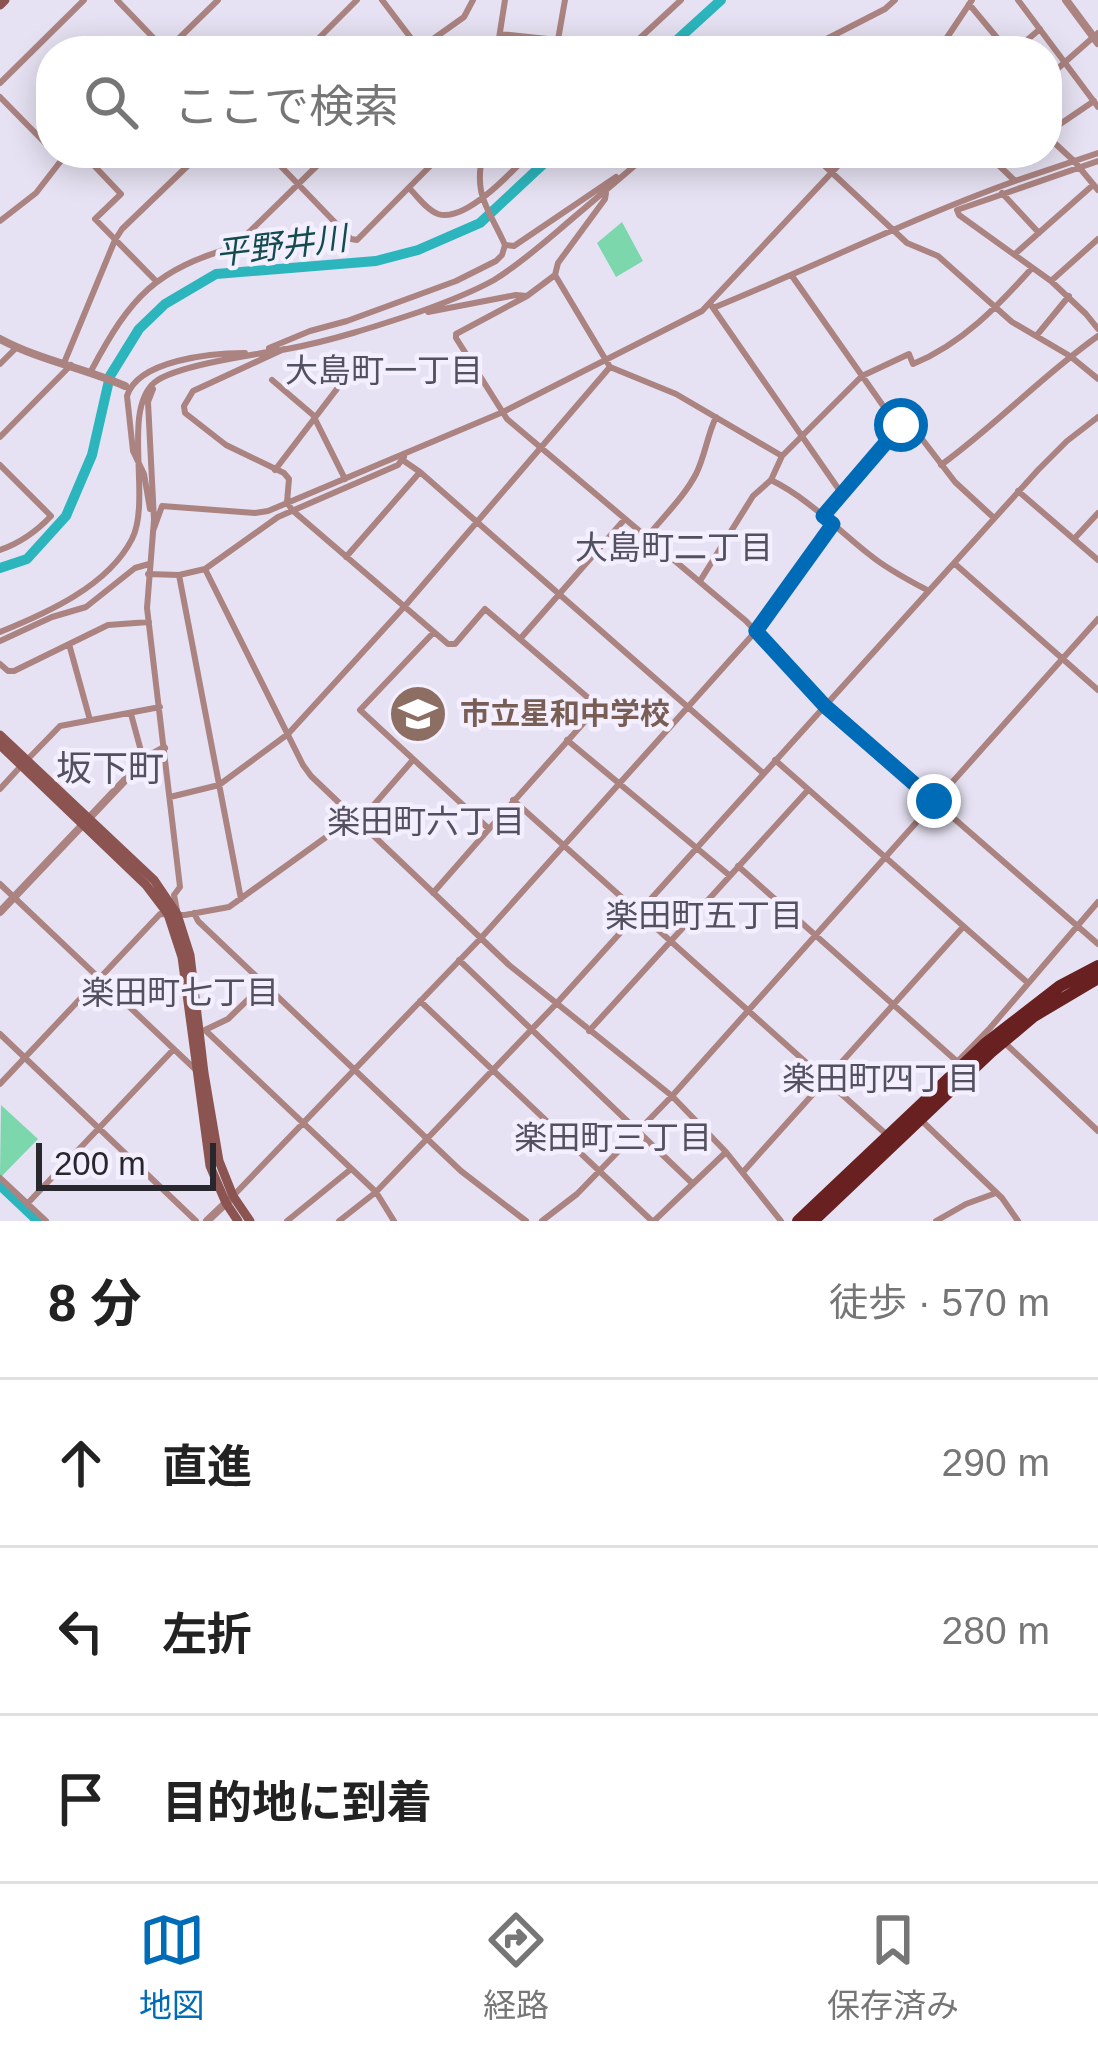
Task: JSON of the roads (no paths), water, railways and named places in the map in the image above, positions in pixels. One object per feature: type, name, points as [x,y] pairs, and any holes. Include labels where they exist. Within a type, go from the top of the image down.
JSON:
[{"type":"highway","points":[[797,1221],[960,1063],[1028,1008],[1098,966]]},
{"type":"highway","points":[[813,1221],[1004,1041],[1034,1016],[1098,978]]},
{"type":"main road","points":[[0,735],[86,822],[154,880],[172,914],[190,955],[224,1208]]},
{"type":"main road","points":[[0,745],[24,763]]},
{"type":"main road","points":[[172,914],[210,1166],[224,1208],[238,1221]]},
{"type":"main road","points":[[224,1208],[250,1221]]},
{"type":"street","points":[[48,36],[84,0]]},
{"type":"street","points":[[117,0],[152,36]]},
{"type":"street","points":[[181,36],[218,0]]},
{"type":"street","points":[[321,36],[357,0]]},
{"type":"street","points":[[382,0],[409,36]]},
{"type":"street","points":[[439,36],[464,17],[473,0]]},
{"type":"street","points":[[558,36],[565,0]]},
{"type":"street","points":[[642,36],[681,0]]},
{"type":"street","points":[[830,36],[897,0]]},
{"type":"street","points":[[1018,0],[1045,36]]},
{"type":"street","points":[[1064,62],[1096,38],[1067,0]]},
{"type":"street","points":[[504,1],[500,34],[519,36]]},
{"type":"street","points":[[948,36],[971,2],[999,36]]},
{"type":"street","points":[[1031,36],[1040,29]]},
{"type":"street","points":[[0,83],[36,47]]},
{"type":"street","points":[[1062,59],[1096,104],[1062,126]]},
{"type":"street","points":[[0,97],[36,134]]},
{"type":"street","points":[[1014,255],[1096,188],[1062,150]]},
{"type":"street","points":[[1062,168],[1098,157]]},
{"type":"street","points":[[941,465],[1098,333],[1069,296],[957,210],[1076,164]]},
{"type":"street","points":[[0,221],[36,193],[55,168]]},
{"type":"street","points":[[96,168],[121,194],[95,219],[156,281]]},
{"type":"street","points":[[0,437],[68,364],[122,229],[185,168]]},
{"type":"street","points":[[283,168],[357,240],[430,168]]},
{"type":"street","points":[[93,372],[116,326],[156,281],[190,260],[238,246],[315,168]]},
{"type":"street","points":[[266,350],[456,280],[502,256],[505,245],[478,189],[479,168]]},
{"type":"street","points":[[410,189],[434,214],[448,215],[471,208],[515,168]]},
{"type":"street","points":[[828,168],[915,248],[938,256],[995,309],[1098,379]]},
{"type":"street","points":[[712,306],[836,168]]},
{"type":"street","points":[[1002,168],[1015,181]]},
{"type":"street","points":[[153,531],[162,506],[255,513],[289,506],[608,363],[712,306],[1015,181],[1062,168]]},
{"type":"street","points":[[505,245],[514,246],[632,169]]},
{"type":"street","points":[[417,313],[497,278],[632,169]]},
{"type":"street","points":[[607,190],[554,275],[527,296],[456,334],[503,412],[756,631],[825,706],[1098,944]]},
{"type":"street","points":[[1002,193],[1039,233]]},
{"type":"street","points":[[1051,281],[1098,239]]},
{"type":"street","points":[[700,581],[753,496],[771,480],[782,456],[862,376],[909,354],[913,364],[938,354],[995,309],[1032,268]]},
{"type":"street","points":[[554,275],[608,363],[676,394],[782,456]]},
{"type":"street","points":[[792,275],[891,417],[922,439],[955,482],[994,518]]},
{"type":"street","points":[[434,893],[596,709],[593,702],[485,609],[455,644],[448,644],[289,506],[289,479],[226,445],[185,413],[184,406],[193,391],[284,349],[417,313],[527,296]]},
{"type":"street","points":[[1037,336],[1069,296]]},
{"type":"street","points":[[712,306],[842,494]]},
{"type":"street","points":[[0,339],[127,387]]},
{"type":"street","points":[[0,364],[16,348]]},
{"type":"street","points":[[0,632],[65,601],[125,550],[140,515],[140,408],[143,396],[159,378],[284,349]]},
{"type":"street","points":[[127,387],[146,372],[175,362],[248,354]]},
{"type":"street","points":[[275,470],[359,360]]},
{"type":"street","points":[[170,797],[219,785],[289,734],[542,448],[608,363]]},
{"type":"street","points":[[159,378],[148,402],[153,531],[149,622],[180,887],[172,914]]},
{"type":"street","points":[[272,380],[315,418],[345,478]]},
{"type":"street","points":[[127,387],[133,451],[144,473],[153,531]]},
{"type":"street","points":[[647,537],[695,476],[716,417]]},
{"type":"street","points":[[339,1221],[376,1192],[556,1004],[1018,491],[1098,417]]},
{"type":"street","points":[[823,516],[901,425]]},
{"type":"street","points":[[405,457],[764,773]]},
{"type":"street","points":[[148,574],[178,575],[205,568],[289,506],[345,478],[405,457]]},
{"type":"street","points":[[0,465],[51,516],[21,541],[0,550]]},
{"type":"street","points":[[346,556],[420,472]]},
{"type":"street","points":[[771,480],[873,558],[927,590]]},
{"type":"street","points":[[1018,491],[1098,560]]},
{"type":"street","points":[[1074,539],[1098,513]]},
{"type":"street","points":[[520,639],[625,519]]},
{"type":"street","points":[[207,1221],[481,938],[756,631],[833,524]]},
{"type":"street","points":[[954,562],[1098,690]]},
{"type":"street","points":[[0,641],[95,602],[135,568],[149,564]]},
{"type":"street","points":[[205,568],[311,776],[509,965],[671,1096],[726,1152],[782,1221]]},
{"type":"street","points":[[178,575],[241,899]]},
{"type":"street","points":[[542,1221],[577,1194],[671,1096],[1098,619]]},
{"type":"street","points":[[0,664],[14,671],[109,625],[149,622]]},
{"type":"street","points":[[434,632],[360,710],[489,830]]},
{"type":"street","points":[[69,644],[90,720]]},
{"type":"street","points":[[0,789],[60,726],[160,706]]},
{"type":"street","points":[[131,714],[146,758]]},
{"type":"street","points":[[567,740],[729,875]]},
{"type":"street","points":[[0,912],[146,758],[164,748]]},
{"type":"street","points":[[775,760],[1028,983]]},
{"type":"street","points":[[0,1084],[160,914],[229,907],[356,819],[412,761]]},
{"type":"street","points":[[589,1031],[808,789]]},
{"type":"street","points":[[513,800],[888,1136]]},
{"type":"street","points":[[738,866],[960,1063],[1098,902]]},
{"type":"street","points":[[0,884],[197,1071]]},
{"type":"street","points":[[194,913],[427,1139],[526,1221]]},
{"type":"street","points":[[743,1172],[963,927]]},
{"type":"street","points":[[459,960],[693,1184]]},
{"type":"street","points":[[264,984],[228,1019],[202,1029],[376,1192],[394,1221]]},
{"type":"street","points":[[421,1001],[653,1221],[726,1152]]},
{"type":"street","points":[[0,1034],[196,1221]]},
{"type":"street","points":[[1004,1041],[1098,1131]]},
{"type":"street","points":[[27,1204],[173,1049]]},
{"type":"street","points":[[920,1119],[1018,1221]]},
{"type":"street","points":[[287,1221],[351,1169]]},
{"type":"street","points":[[0,1178],[46,1221]]},
{"type":"street","points":[[936,1221],[996,1193]]},
{"type":"waterway","name":"平野井川","points":[[681,36],[721,0]]},
{"type":"waterway","name":"平野井川","points":[[0,568],[27,559],[66,516],[92,455],[110,376],[139,329],[165,304],[216,274],[376,261],[418,250],[480,223],[539,168]]},
{"type":"waterway","points":[[0,1185],[38,1221]]},
{"type":"place","name":"市立星和中学校","points":[[418,714]]},
{"type":"district","name":"大島町一丁目","points":[[384,370]]},
{"type":"district","name":"大島町二丁目","points":[[674,547]]},
{"type":"district","name":"坂下町","points":[[110,768]]},
{"type":"district","name":"楽田町六丁目","points":[[426,821]]},
{"type":"district","name":"楽田町五丁目","points":[[704,915]]},
{"type":"district","name":"楽田町七丁目","points":[[180,992]]},
{"type":"district","name":"楽田町四丁目","points":[[881,1078]]},
{"type":"district","name":"楽田町三丁目","points":[[613,1137]]}]
